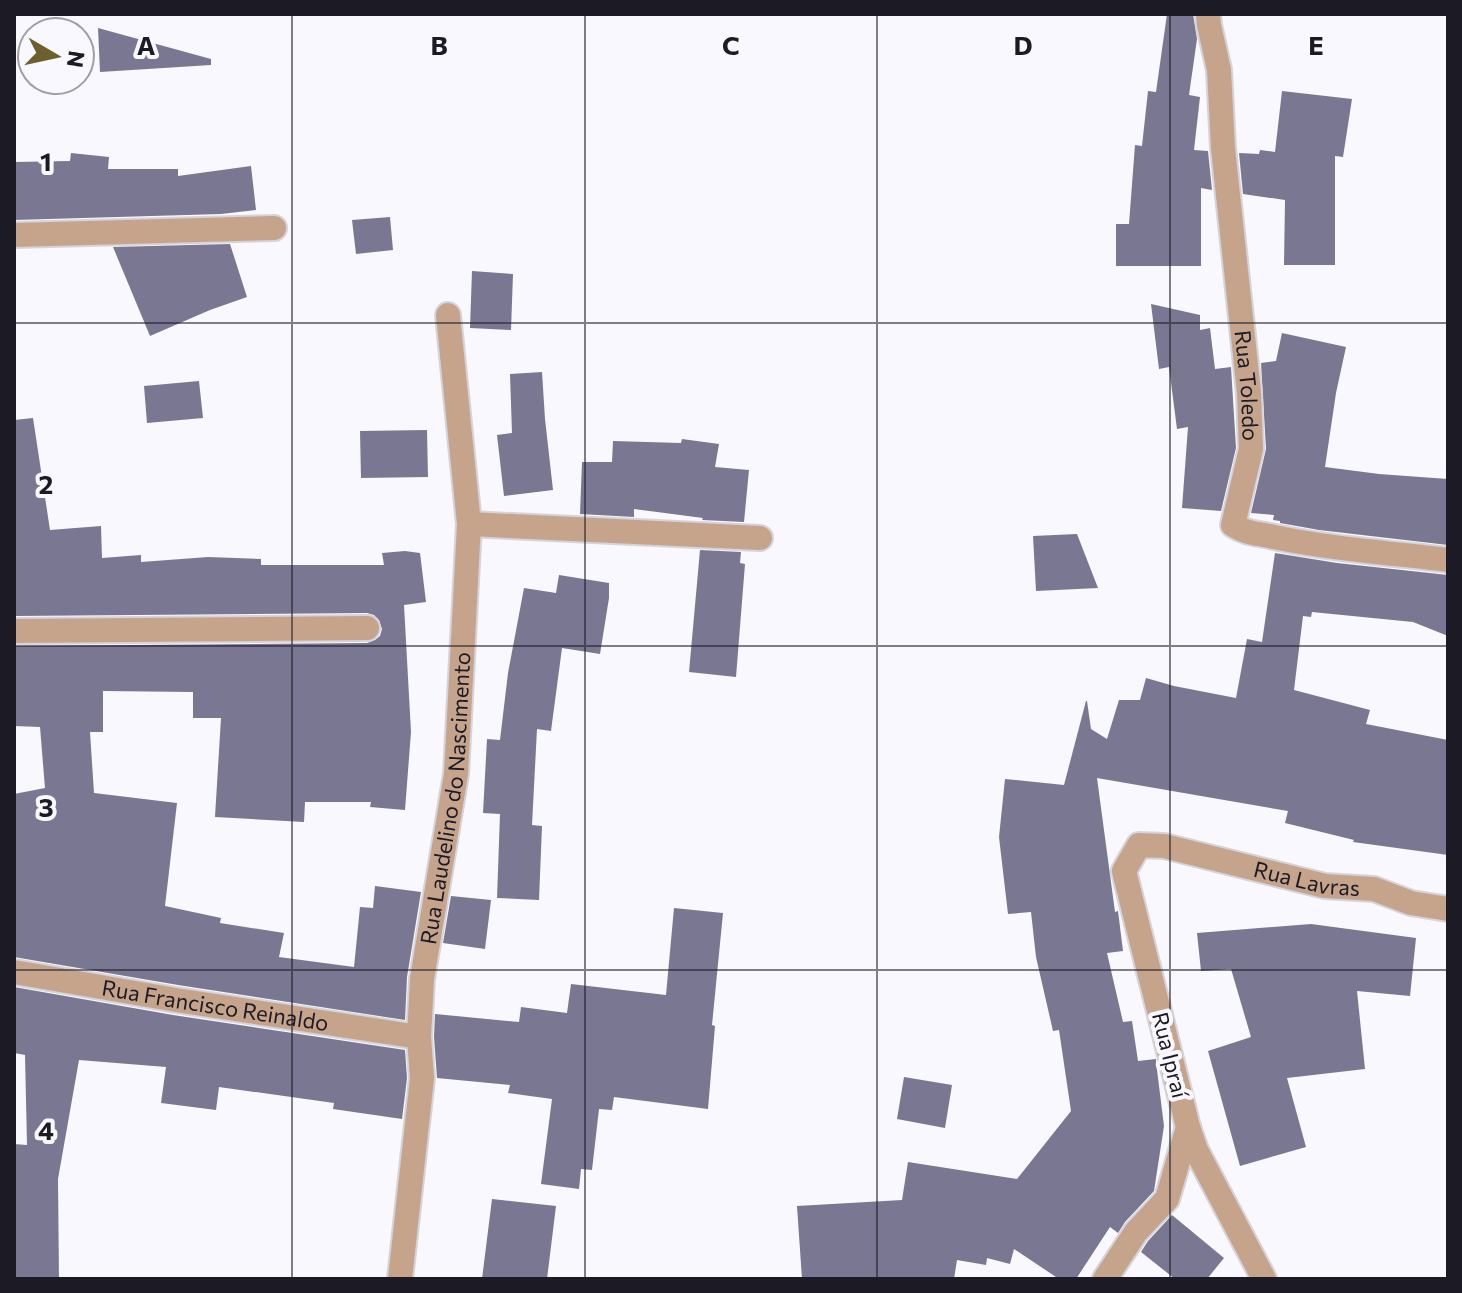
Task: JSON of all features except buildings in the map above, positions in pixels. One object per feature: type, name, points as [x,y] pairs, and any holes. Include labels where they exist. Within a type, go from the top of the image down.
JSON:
[{"type":"street","name":"Rua Toledo","points":[[1208,20],[1219,70],[1223,148],[1249,393],[1251,449],[1233,525],[1246,534],[1258,533],[1301,543],[1448,560]]},
{"type":"street","points":[[14,235],[274,228]]},
{"type":"street","name":"Rua Laudelino do Nascimento","points":[[400,1279],[422,1078],[419,1037],[422,979],[456,774],[469,524],[448,315]]},
{"type":"street","points":[[469,524],[760,538]]},
{"type":"street","points":[[14,631],[367,628]]},
{"type":"street","name":"Rua Ipraí","points":[[1164,846],[1139,845],[1124,871],[1188,1127],[1196,1150],[1264,1279]]},
{"type":"street","name":"Rua Lavras","points":[[1164,846],[1325,886],[1374,889],[1411,903],[1448,909]]},
{"type":"street","name":"Rua Francisco Reinaldo","points":[[14,972],[191,1003],[419,1037]]},
{"type":"street","points":[[1105,1279],[1136,1232],[1167,1199],[1188,1127]]}]
